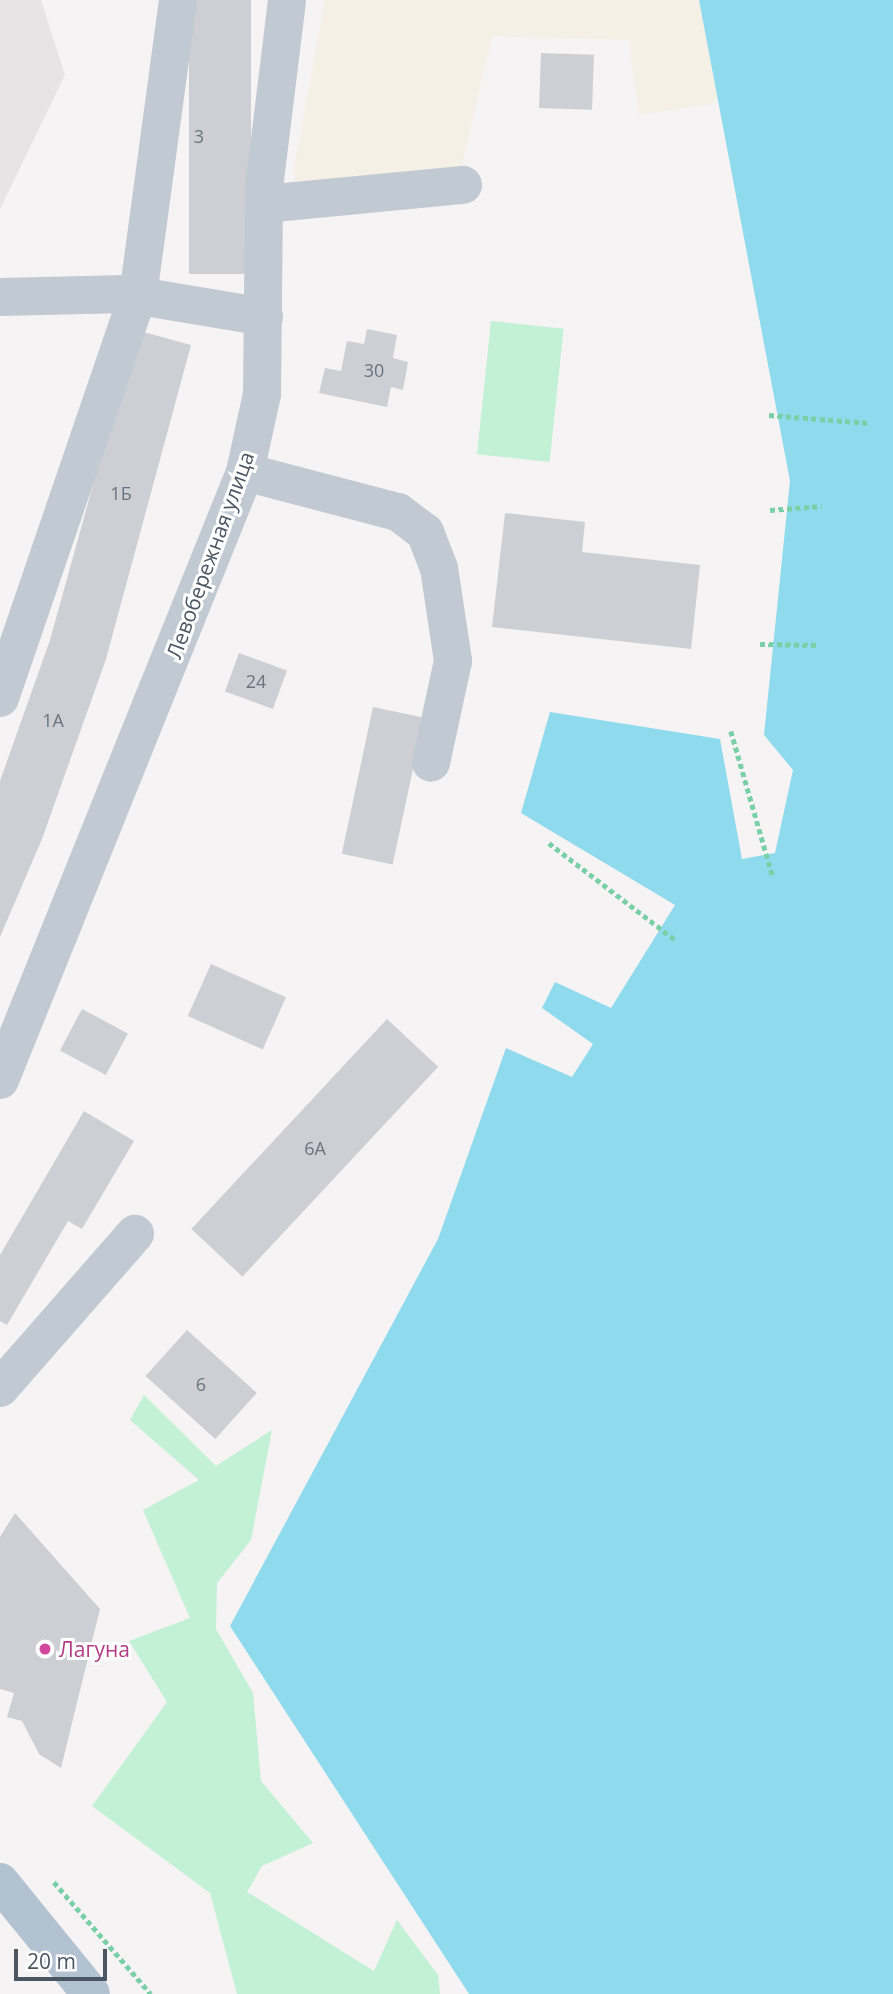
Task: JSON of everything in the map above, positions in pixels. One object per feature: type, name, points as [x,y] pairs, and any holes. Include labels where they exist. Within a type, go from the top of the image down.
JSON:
[{"type":"main road","points":[[0,1882],[91,1994]]},
{"type":"street","points":[[0,698],[138,296],[178,0]]},
{"type":"street","name":"Левобережная улица","points":[[0,1080],[244,472],[262,394],[264,204],[287,0]]},
{"type":"street","points":[[264,204],[463,186]]},
{"type":"street","points":[[0,297],[138,296],[264,317]]},
{"type":"street","points":[[244,472],[398,512],[425,532],[439,568],[453,661],[431,763]]},
{"type":"street","points":[[0,1388],[135,1234]]},
{"type":"path","points":[[769,415],[869,423]]},
{"type":"path","points":[[770,510],[822,506]]},
{"type":"path","points":[[760,643],[819,645]]},
{"type":"path","points":[[731,731],[772,877]]},
{"type":"path","points":[[549,843],[674,939]]},
{"type":"path","points":[[54,1882],[151,1994]]},
{"type":"shaded area","points":[[0,0],[41,0],[65,75],[0,209]]},
{"type":"green space","points":[[491,321],[564,329],[550,462],[477,454]]},
{"type":"green space","points":[[144,1395],[216,1466],[272,1430],[251,1540],[217,1583],[216,1629],[253,1693],[261,1781],[313,1843],[262,1866],[247,1892],[374,1971],[397,1920],[438,1975],[440,1994],[237,1994],[210,1893],[92,1806],[167,1702],[129,1641],[190,1618],[143,1510],[199,1480],[130,1420]]},
{"type":"sand","points":[[325,0],[699,0],[717,94],[713,104],[639,115],[629,40],[492,36],[459,177],[296,211],[294,168]]},
{"type":"water","points":[[699,0],[893,0],[893,1994],[469,1994],[230,1626],[438,1239],[506,1048],[572,1077],[593,1044],[542,1008],[555,982],[611,1008],[675,905],[521,813],[550,712],[720,739],[742,859],[775,853],[793,770],[764,735],[790,481]]},
{"type":"building","points":[[189,0],[251,0],[251,274],[189,274]]},
{"type":"building","points":[[541,53],[594,55],[592,110],[539,108]]},
{"type":"building","points":[[367,329],[397,335],[393,358],[408,362],[403,390],[391,387],[387,407],[319,393],[325,368],[341,371],[347,341],[364,344]]},
{"type":"building","points":[[136,330],[191,345],[106,659],[42,839],[0,937],[0,781],[50,640]]},
{"type":"building","points":[[505,513],[585,522],[582,552],[700,565],[691,649],[492,627]]},
{"type":"building","points":[[239,653],[287,670],[273,709],[225,692]]},
{"type":"building","points":[[373,707],[424,718],[393,865],[342,854]]},
{"type":"building","points":[[211,964],[286,997],[263,1049],[188,1016]]},
{"type":"building","points":[[82,1009],[128,1033],[106,1075],[60,1050]]},
{"type":"building","points":[[387,1019],[438,1067],[242,1277],[191,1229]]},
{"type":"building","points":[[84,1111],[134,1141],[82,1229],[68,1221],[7,1325],[0,1321],[0,1255]]},
{"type":"building","points":[[187,1330],[257,1393],[215,1439],[146,1376]]},
{"type":"building","name":"Лагуна","points":[[15,1513],[100,1609],[61,1768],[39,1754],[22,1721],[7,1717],[14,1693],[0,1689],[0,1537]]},
{"type":"place","name":"Лагуна","points":[[45,1649]]}]
